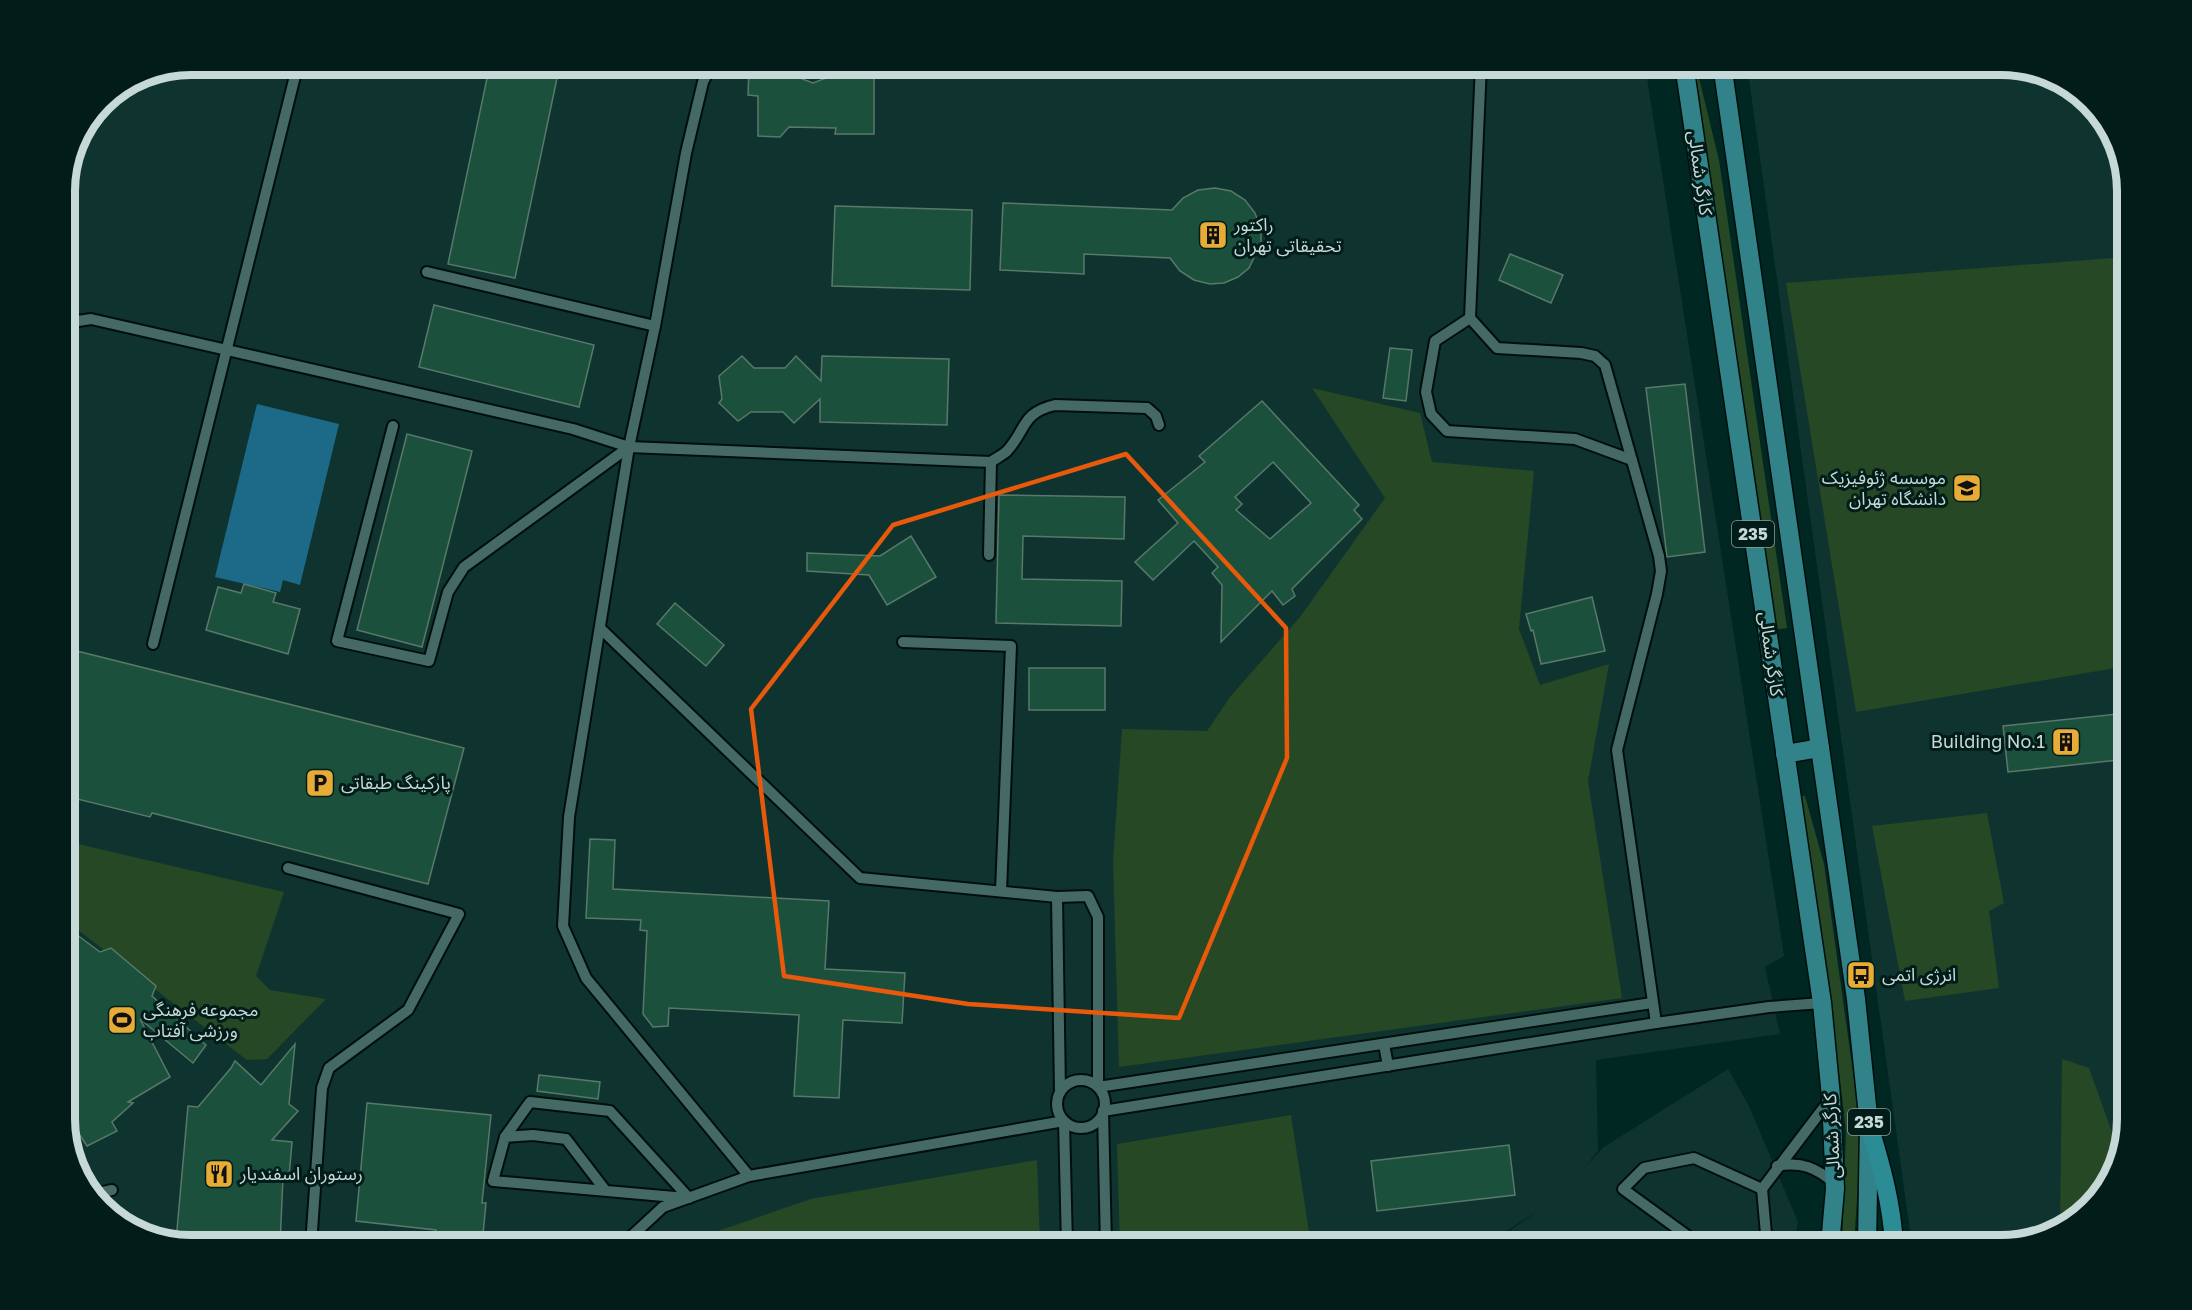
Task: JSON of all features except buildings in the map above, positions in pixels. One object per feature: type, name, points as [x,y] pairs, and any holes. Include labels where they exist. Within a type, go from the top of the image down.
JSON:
[{"type":"highway","points":[[1869,1125],[1884,1173],[1894,1235]]},
{"type":"main road","name":"کارگر شمالی","points":[[1686,75],[1822,1003],[1831,1097],[1835,1184],[1831,1235]]},
{"type":"main road","name":"کارگر شمالی","points":[[1724,75],[1856,999],[1869,1125],[1867,1235]]},
{"type":"main road","points":[[1785,754],[1820,748]]},
{"type":"lane","points":[[153,644],[295,75]]},
{"type":"lane","points":[[706,75],[686,153],[655,327],[629,447],[602,628],[569,818],[563,926],[586,978],[749,1176]]},
{"type":"lane","points":[[1481,75],[1470,318],[1497,348],[1581,352],[1595,356],[1605,365],[1660,571],[1617,750],[1656,1023]]},
{"type":"lane","points":[[427,272],[655,327]]},
{"type":"lane","points":[[1470,318],[1435,341],[1426,392],[1431,414],[1447,431],[1575,439],[1632,460]]},
{"type":"lane","points":[[75,321],[91,319],[226,348],[562,426],[629,447],[991,462],[1007,451],[1028,417],[1040,408],[1055,405],[1147,408],[1156,416],[1159,425]]},
{"type":"lane","points":[[393,426],[337,641],[429,661],[448,592],[464,567],[629,447]]},
{"type":"lane","points":[[989,555],[991,462]]},
{"type":"lane","points":[[602,628],[860,878],[1057,897],[1088,896],[1098,917],[1098,1087],[1104,1098],[1106,1235]]},
{"type":"lane","points":[[903,642],[1011,646],[1001,891]]},
{"type":"lane","points":[[288,868],[459,914],[408,1010],[329,1068],[322,1088],[312,1235]]},
{"type":"lane","points":[[1057,897],[1060,1092],[1057,1107],[1064,1121],[1067,1235]]},
{"type":"lane","points":[[1060,1092],[1065,1086],[1078,1080],[1098,1087],[1652,1003]]},
{"type":"lane","points":[[1103,1111],[1656,1023],[1769,1007],[1822,1003]]},
{"type":"lane","points":[[1384,1044],[1388,1066]]},
{"type":"lane","points":[[1766,1235],[1762,1189],[1777,1166],[1831,1097]]},
{"type":"lane","points":[[530,1102],[610,1111],[689,1198],[605,1190],[493,1181],[505,1137],[530,1102]]},
{"type":"lane","points":[[633,1235],[663,1208],[749,1176],[1064,1121],[1071,1125],[1086,1127],[1099,1118],[1103,1111]]},
{"type":"lane","points":[[505,1137],[533,1135],[566,1139],[605,1190]]},
{"type":"lane","points":[[1686,1235],[1623,1189],[1644,1167],[1694,1158],[1762,1189]]},
{"type":"lane","points":[[1777,1166],[1790,1163],[1804,1165],[1817,1170],[1835,1184]]},
{"type":"lane","points":[[101,1192],[112,1190]]},
{"type":"highlighted area","points":[[1126,454],[1286,628],[1287,758],[1179,1018],[968,1004],[784,976],[751,709],[893,525]]},
{"type":"shaded area","points":[[183,75],[1647,75],[1784,956],[1765,967],[1780,1034],[1596,1060],[1598,1151],[1582,1170],[1604,1147],[1728,1069],[1749,1106],[1798,1222],[1796,1235],[1504,1235],[1542,1208],[1500,1235],[191,1235],[161,1231],[120,1211],[99,1190],[87,1170],[77,1142],[75,1127],[75,183],[84,147],[99,120],[133,91],[154,81]]},
{"type":"shaded area","name":"موسسه ژئوفیزیک دانشگاه تهران","points":[[1748,75],[2001,75],[2031,79],[2072,99],[2088,115],[2105,140],[2115,168],[2117,183],[2116,1134],[2108,1163],[2093,1190],[2072,1211],[2045,1226],[2016,1234],[1911,1235]]},
{"type":"green space","points":[[1694,75],[1696,75],[1719,160],[1787,628],[1773,630],[1693,88]]},
{"type":"green space","points":[[2117,258],[2117,668],[1856,712],[1786,283]]},
{"type":"green space","points":[[1312,388],[1420,413],[1432,462],[1534,471],[1519,629],[1540,685],[1609,664],[1588,781],[1622,998],[1119,1067],[1113,861],[1122,729],[1207,731],[1230,697],[1300,617],[1385,498]]},
{"type":"green space","points":[[1801,796],[1805,796],[1824,864],[1856,1094],[1860,1152],[1855,1235],[1842,1235],[1846,1133]]},
{"type":"green space","points":[[1987,813],[2004,903],[1989,911],[1999,988],[1905,1001],[1872,826]]},
{"type":"green space","points":[[75,843],[284,892],[256,976],[270,990],[326,999],[267,1059],[247,1060],[75,928]]},
{"type":"green space","points":[[2062,1059],[2089,1068],[2115,1140],[2108,1163],[2093,1190],[2072,1211],[2060,1218]]},
{"type":"green space","points":[[1291,1115],[1309,1235],[1120,1235],[1117,1144]]},
{"type":"green space","points":[[1037,1160],[1040,1235],[706,1235],[811,1199]]},
{"type":"water","points":[[257,404],[339,424],[300,585],[283,580],[280,592],[215,577]]},
{"type":"place","name":"راکتور تحقیقاتی تهران","points":[[1213,235]]},
{"type":"place","name":"موسسه ژئوفیزیک دانشگاه تهران","points":[[1967,488]]},
{"type":"place","name":"Building No.1","points":[[2066,742]]},
{"type":"place","name":"پارکینگ طبقاتی","points":[[320,783]]},
{"type":"place","name":"انرژی اتمی","points":[[1861,975]]},
{"type":"place","name":"مجموعه فرهنگی ورزشی آفتاب","points":[[122,1020]]},
{"type":"place","name":"رستوران اسفندیار","points":[[219,1174]]}]
